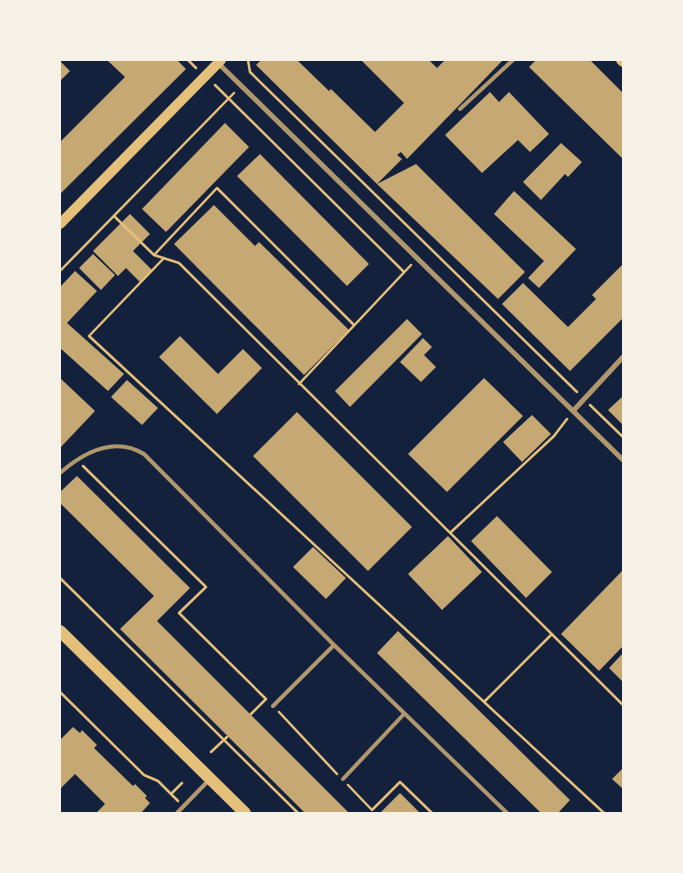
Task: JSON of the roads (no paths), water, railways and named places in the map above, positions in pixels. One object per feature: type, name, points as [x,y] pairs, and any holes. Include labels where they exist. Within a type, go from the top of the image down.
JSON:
[{"type":"main road","points":[[60,224],[205,77],[218,61]]},
{"type":"main road","points":[[60,631],[245,813]]},
{"type":"street","points":[[218,61],[241,86],[623,460]]},
{"type":"street","points":[[574,410],[623,357]]},
{"type":"lane","points":[[460,109],[514,60]]},
{"type":"lane","points":[[60,474],[76,459],[90,451],[119,445],[133,447],[144,454],[334,645],[507,813]]},
{"type":"lane","points":[[273,706],[334,645]]},
{"type":"lane","points":[[342,779],[404,714]]},
{"type":"lane","points":[[177,813],[210,779]]}]
